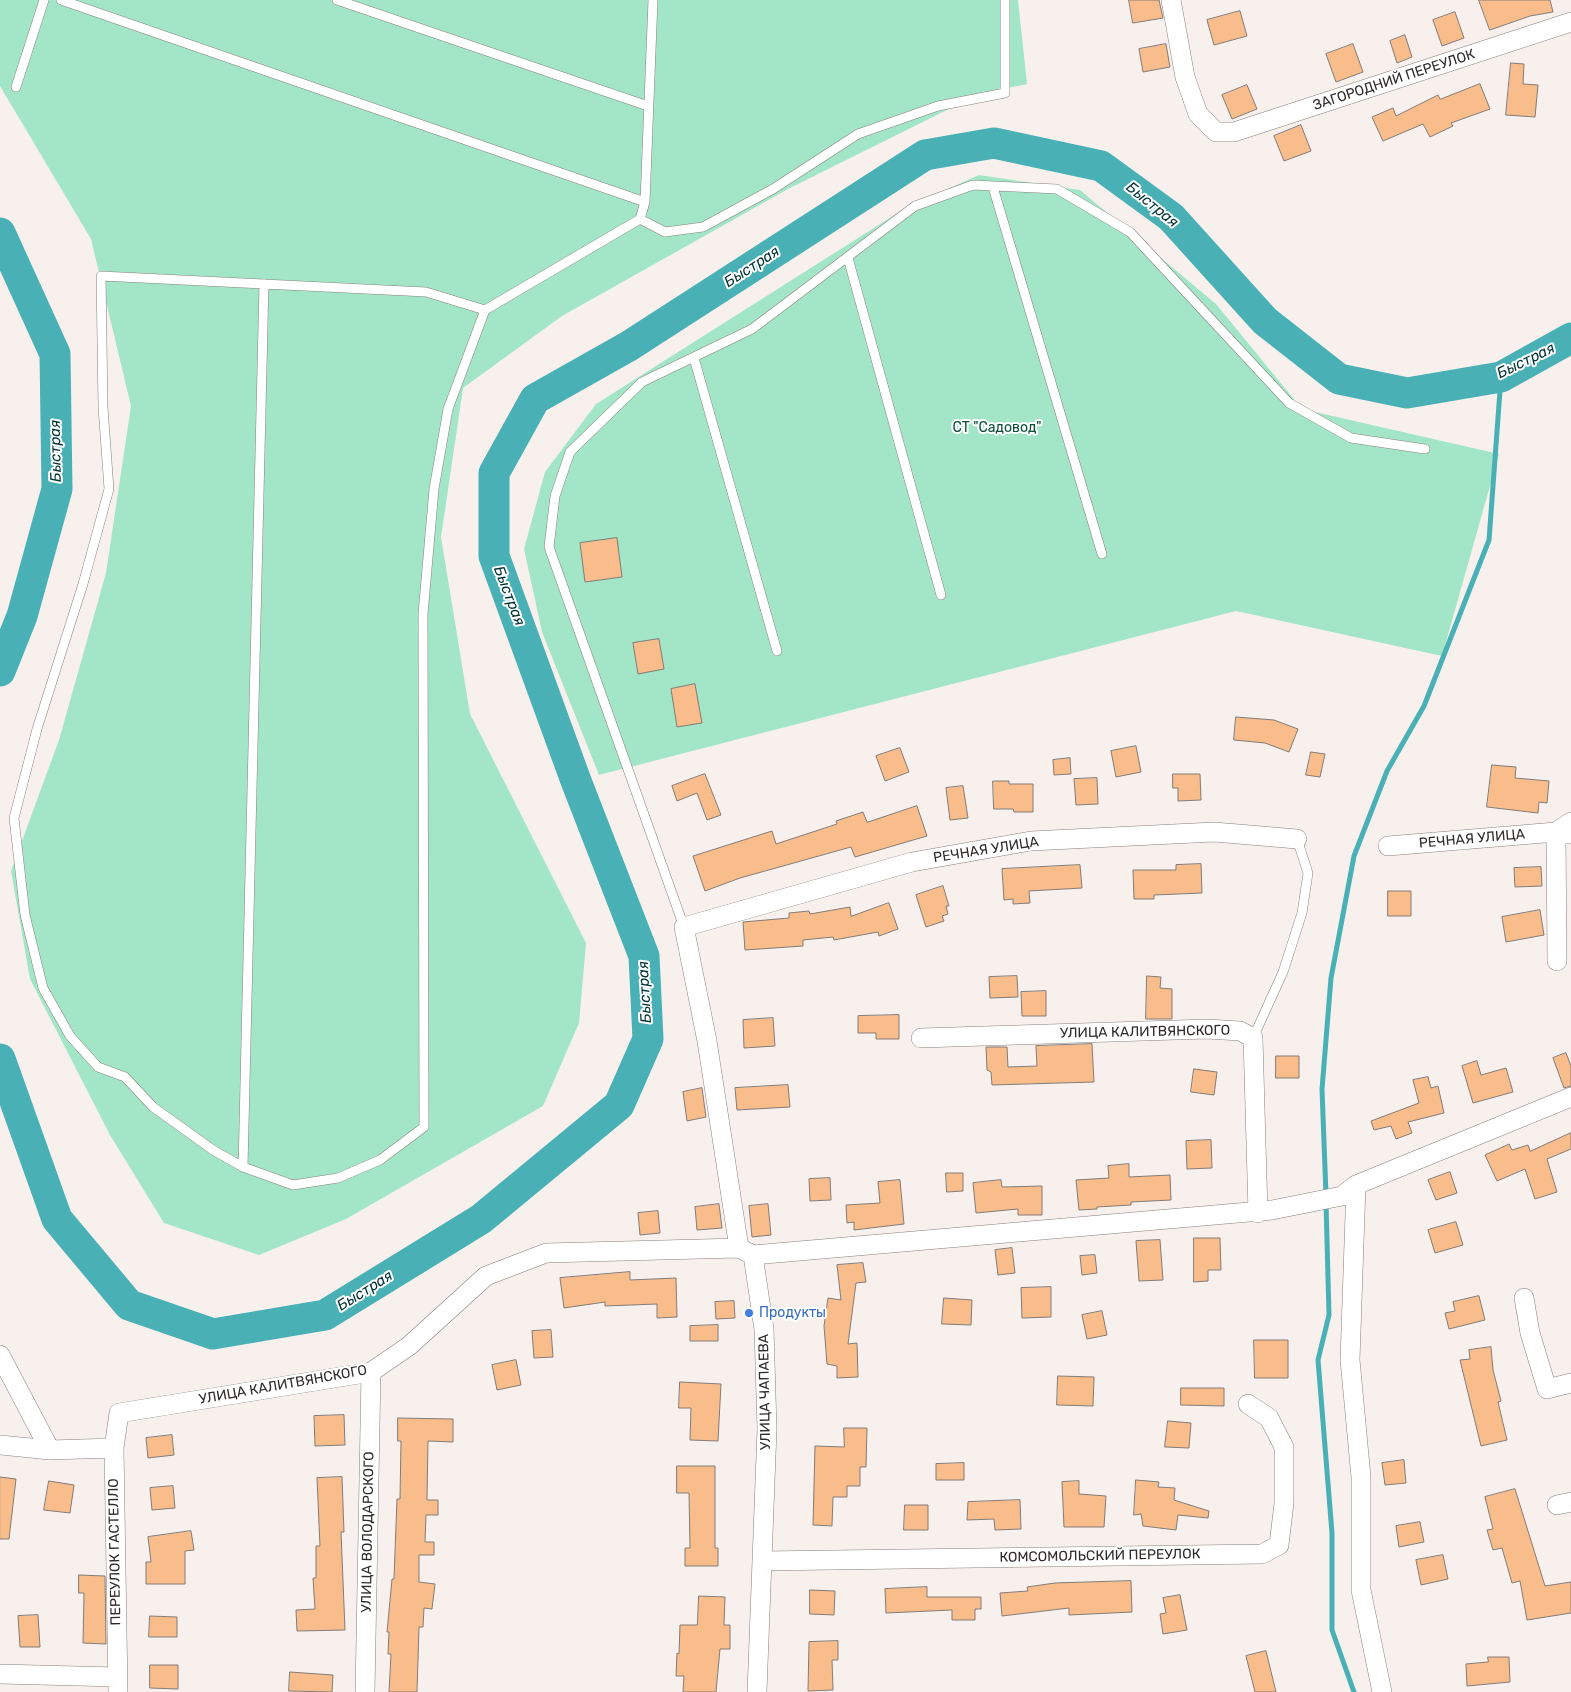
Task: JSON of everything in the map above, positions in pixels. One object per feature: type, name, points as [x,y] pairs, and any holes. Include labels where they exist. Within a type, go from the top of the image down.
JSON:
[{"type":"street","name":"ЗАГОРОДНИЙ ПЕРЕУЛОК","points":[[1171,0],[1185,77],[1198,114],[1216,132],[1234,132],[1571,22]]},
{"type":"street","name":"РЕЧНАЯ УЛИЦА","points":[[1388,846],[1566,830],[1557,960]]},
{"type":"street","name":"РЕЧНАЯ УЛИЦА","points":[[684,927],[912,862],[1031,841],[1214,832],[1296,839]]},
{"type":"street","name":"УЛИЦА ЧАПАЕВА","points":[[684,927],[708,1041],[746,1251],[764,1329],[767,1429],[757,1692]]},
{"type":"street","name":"УЛИЦА КАЛИТВЯНСКОГО","points":[[922,1038],[1207,1029],[1240,1031],[1253,1038]]},
{"type":"street","points":[[1253,1038],[1265,1212]]},
{"type":"street","name":"УЛИЦА КАЛИТВЯНСКОГО","points":[[119,1413],[371,1372],[409,1346],[486,1276],[546,1253],[746,1251],[1265,1212],[1349,1190],[1571,1097]]},
{"type":"street","points":[[1349,1190],[1350,1360],[1361,1477],[1361,1590],[1382,1692]]},
{"type":"street","points":[[1524,1298],[1530,1333],[1547,1389],[1571,1383]]},
{"type":"street","points":[[0,1355],[50,1450]]},
{"type":"street","name":"УЛИЦА ВОЛОДАРСКОГО","points":[[365,1692],[371,1372]]},
{"type":"street","name":"КОМСОМОЛЬСКИЙ ПЕРЕУЛОК","points":[[762,1561],[1262,1554],[1279,1545],[1284,1503],[1284,1447],[1269,1418],[1248,1404]]},
{"type":"street","name":"ПЕРЕУЛОК ГАСТЕЛЛО","points":[[118,1685],[114,1448],[119,1413]]},
{"type":"street","points":[[0,1445],[50,1450],[114,1448]]},
{"type":"street","points":[[0,1674],[118,1685]]},
{"type":"lane","points":[[16,86],[44,0]]},
{"type":"lane","points":[[61,0],[644,202]]},
{"type":"lane","points":[[336,0],[648,106]]},
{"type":"lane","points":[[485,310],[426,292],[102,276],[103,406],[109,489],[83,584],[37,729],[14,818],[26,915],[43,988],[70,1036],[98,1067],[125,1077],[153,1107],[213,1150],[243,1167],[293,1185],[338,1178],[380,1160],[424,1127],[423,614],[434,489],[448,409],[485,310],[640,219],[644,202],[653,0]]},
{"type":"lane","points":[[640,219],[665,232],[703,226],[772,189],[858,134],[938,106],[1005,93],[1004,0]]},
{"type":"lane","points":[[684,927],[549,547],[555,496],[570,452],[642,382],[752,329],[915,206],[973,185],[1057,190],[1130,232],[1289,403],[1351,438],[1425,448]]},
{"type":"lane","points":[[993,186],[1102,554]]},
{"type":"lane","points":[[848,258],[941,595]]},
{"type":"lane","points":[[243,1167],[264,284]]},
{"type":"lane","points":[[694,358],[777,651]]},
{"type":"lane","points":[[1253,1038],[1283,972],[1302,913],[1308,873],[1296,839]]},
{"type":"green space","points":[[0,0],[1018,0],[1027,84],[979,94],[788,189],[562,316],[463,388],[441,537],[470,714],[586,943],[579,1023],[543,1106],[346,1219],[259,1255],[164,1223],[110,1135],[30,979],[11,871],[59,740],[106,573],[131,406],[91,239],[0,86]]},
{"type":"green space","name":"СТ \"Садовод\"","points":[[979,175],[1080,190],[1216,304],[1302,409],[1499,454],[1442,656],[1236,611],[599,775],[542,632],[524,549],[545,472],[596,404],[907,207]]},
{"type":"building","points":[[1129,0],[1159,0],[1163,18],[1133,23]]},
{"type":"building","points":[[1479,0],[1550,0],[1553,12],[1530,16],[1490,30]]},
{"type":"building","points":[[1240,11],[1247,36],[1214,45],[1207,20]]},
{"type":"building","points":[[1455,12],[1464,38],[1442,46],[1433,20]]},
{"type":"building","points":[[1405,35],[1412,57],[1397,63],[1390,41]]},
{"type":"building","points":[[1166,44],[1170,67],[1143,72],[1139,49]]},
{"type":"building","points":[[1353,44],[1363,72],[1336,82],[1326,54]]},
{"type":"building","points":[[1511,63],[1524,64],[1523,84],[1538,85],[1535,117],[1506,115]]},
{"type":"building","points":[[1480,84],[1490,109],[1451,123],[1453,126],[1430,137],[1423,124],[1383,141],[1372,117],[1393,108],[1396,116],[1438,95],[1440,99]]},
{"type":"building","points":[[1247,85],[1257,109],[1232,119],[1222,95]]},
{"type":"building","points":[[1301,125],[1311,151],[1284,161],[1274,136]]},
{"type":"building","points":[[617,538],[622,577],[585,582],[580,543]]},
{"type":"building","points":[[659,639],[664,669],[638,674],[633,643]]},
{"type":"building","points":[[695,684],[702,723],[677,727],[671,689]]},
{"type":"building","points":[[1236,717],[1274,720],[1298,729],[1289,752],[1265,743],[1234,740]]},
{"type":"building","points":[[1136,746],[1141,772],[1116,777],[1111,751]]},
{"type":"building","points":[[900,748],[909,772],[885,781],[876,756]]},
{"type":"building","points":[[1311,752],[1325,754],[1320,777],[1306,775]]},
{"type":"building","points":[[1070,758],[1071,774],[1054,775],[1053,760]]},
{"type":"building","points":[[1492,765],[1516,767],[1515,778],[1549,781],[1547,803],[1539,802],[1538,813],[1487,807]]},
{"type":"building","points":[[705,774],[721,815],[707,820],[697,793],[677,801],[672,786]]},
{"type":"building","points":[[1173,774],[1200,774],[1201,800],[1178,801],[1178,788],[1173,788]]},
{"type":"building","points":[[1097,778],[1098,804],[1076,805],[1074,779]]},
{"type":"building","points":[[993,781],[1009,781],[1009,784],[1033,784],[1033,812],[994,809]]},
{"type":"building","points":[[963,786],[968,818],[950,820],[946,788]]},
{"type":"building","points":[[917,806],[927,836],[855,857],[851,847],[740,878],[705,891],[693,856],[772,831],[776,844],[837,824],[836,821],[863,812],[867,822]]},
{"type":"building","points":[[1201,864],[1202,893],[1154,895],[1154,899],[1134,899],[1133,870],[1176,870],[1176,865]]},
{"type":"building","points":[[1080,865],[1082,888],[1029,891],[1030,903],[1013,904],[1013,899],[1004,900],[1002,869]]},
{"type":"building","points":[[1541,867],[1542,886],[1515,887],[1514,868]]},
{"type":"building","points":[[943,886],[949,906],[946,906],[948,914],[942,916],[944,921],[926,927],[916,895]]},
{"type":"building","points":[[1388,891],[1411,891],[1411,916],[1388,916]]},
{"type":"building","points":[[889,903],[898,929],[879,936],[878,932],[834,940],[833,937],[803,940],[803,946],[745,950],[743,922],[789,918],[789,913],[809,911],[810,914],[850,907],[851,916]]},
{"type":"building","points":[[1540,910],[1544,935],[1506,942],[1502,917]]},
{"type":"building","points":[[1017,976],[1018,997],[990,998],[989,977]]},
{"type":"building","points":[[1147,976],[1161,977],[1160,988],[1172,989],[1172,1019],[1146,1019]]},
{"type":"building","points":[[1046,991],[1046,1016],[1022,1016],[1021,992]]},
{"type":"building","points":[[899,1015],[899,1039],[876,1039],[876,1033],[858,1033],[858,1016]]},
{"type":"building","points":[[773,1018],[775,1046],[744,1048],[743,1020]]},
{"type":"building","points":[[1092,1044],[1094,1082],[992,1085],[991,1072],[987,1070],[986,1047],[1007,1047],[1008,1067],[1037,1066],[1036,1046]]},
{"type":"building","points":[[1566,1053],[1571,1066],[1571,1086],[1564,1088],[1553,1058]]},
{"type":"building","points":[[1276,1056],[1299,1056],[1299,1078],[1276,1078]]},
{"type":"building","points":[[1477,1061],[1481,1075],[1506,1068],[1513,1092],[1473,1103],[1462,1066]]},
{"type":"building","points":[[1194,1069],[1217,1072],[1214,1095],[1191,1092]]},
{"type":"building","points":[[1428,1077],[1431,1088],[1438,1086],[1444,1113],[1408,1122],[1412,1133],[1396,1139],[1391,1126],[1374,1130],[1371,1121],[1419,1103],[1413,1080]]},
{"type":"building","points":[[788,1085],[790,1107],[737,1110],[735,1088]]},
{"type":"building","points":[[702,1088],[706,1117],[687,1121],[683,1092]]},
{"type":"building","points":[[1571,1133],[1571,1149],[1547,1159],[1557,1192],[1535,1199],[1525,1169],[1497,1181],[1485,1155],[1509,1144],[1512,1150],[1528,1145],[1530,1151]]},
{"type":"building","points":[[1211,1140],[1212,1168],[1187,1169],[1186,1141]]},
{"type":"building","points":[[1129,1164],[1129,1177],[1170,1175],[1171,1200],[1131,1202],[1131,1205],[1079,1210],[1076,1180],[1109,1178],[1108,1166]]},
{"type":"building","points":[[1450,1172],[1457,1193],[1436,1200],[1428,1180]]},
{"type":"building","points":[[946,1173],[963,1173],[963,1191],[947,1192]]},
{"type":"building","points":[[830,1178],[831,1200],[810,1201],[809,1179]]},
{"type":"building","points":[[900,1180],[904,1224],[854,1230],[854,1222],[847,1223],[846,1205],[880,1203],[878,1182]]},
{"type":"building","points":[[1001,1180],[1002,1187],[1042,1186],[1042,1215],[1018,1215],[1018,1209],[976,1213],[973,1183]]},
{"type":"building","points":[[719,1204],[722,1228],[697,1230],[695,1207]]},
{"type":"building","points":[[768,1204],[771,1235],[752,1237],[749,1206]]},
{"type":"building","points":[[658,1211],[660,1233],[640,1235],[638,1213]]},
{"type":"building","points":[[1456,1222],[1463,1245],[1435,1253],[1428,1230]]},
{"type":"building","points":[[1194,1238],[1220,1238],[1221,1270],[1208,1270],[1208,1281],[1194,1282]]},
{"type":"building","points":[[1160,1240],[1163,1280],[1139,1281],[1136,1241]]},
{"type":"building","points":[[1012,1248],[1015,1273],[998,1275],[995,1250]]},
{"type":"building","points":[[1095,1255],[1097,1273],[1082,1275],[1080,1256]]},
{"type":"building","points":[[863,1263],[866,1282],[856,1283],[848,1344],[857,1343],[858,1377],[837,1378],[837,1366],[827,1364],[824,1326],[828,1298],[841,1300],[837,1265]]},
{"type":"building","points":[[630,1272],[630,1280],[676,1278],[677,1317],[657,1318],[657,1304],[605,1306],[605,1302],[564,1308],[560,1278]]},
{"type":"building","points":[[1051,1287],[1051,1317],[1022,1318],[1021,1288]]},
{"type":"building","points":[[1479,1296],[1485,1320],[1449,1329],[1445,1313],[1455,1311],[1453,1302]]},
{"type":"building","points":[[944,1298],[972,1300],[971,1325],[942,1324]]},
{"type":"building","points":[[734,1301],[735,1318],[716,1319],[715,1302]]},
{"type":"building","points":[[1102,1311],[1107,1335],[1087,1339],[1082,1315]]},
{"type":"building","points":[[718,1325],[718,1341],[690,1341],[690,1326]]},
{"type":"building","points":[[551,1330],[553,1357],[534,1358],[532,1331]]},
{"type":"building","points":[[1254,1340],[1288,1340],[1288,1378],[1255,1378]]},
{"type":"building","points":[[1491,1347],[1493,1370],[1501,1401],[1498,1402],[1507,1440],[1481,1446],[1460,1360],[1470,1359],[1469,1350]]},
{"type":"building","points":[[516,1360],[521,1385],[497,1390],[492,1365]]},
{"type":"building","points":[[1058,1376],[1094,1377],[1093,1406],[1057,1405]]},
{"type":"building","points":[[680,1382],[721,1384],[718,1441],[690,1440],[691,1408],[679,1408]]},
{"type":"building","points":[[1181,1388],[1224,1388],[1224,1406],[1181,1405]]},
{"type":"building","points":[[344,1415],[345,1445],[315,1446],[314,1416]]},
{"type":"building","points":[[398,1418],[453,1419],[453,1442],[428,1441],[427,1500],[438,1500],[438,1515],[426,1515],[425,1542],[434,1542],[434,1555],[419,1555],[419,1582],[435,1584],[432,1609],[424,1608],[423,1627],[419,1627],[417,1692],[389,1692],[391,1654],[388,1654],[389,1632],[387,1632],[392,1579],[394,1579],[397,1499],[400,1499],[401,1441],[398,1441]]},
{"type":"building","points":[[1168,1421],[1191,1423],[1189,1448],[1165,1447]]},
{"type":"building","points":[[844,1428],[867,1428],[866,1467],[860,1467],[860,1486],[847,1486],[847,1497],[833,1497],[832,1526],[813,1525],[815,1446],[844,1447]]},
{"type":"building","points":[[172,1435],[174,1455],[148,1458],[146,1438]]},
{"type":"building","points":[[1404,1460],[1406,1483],[1385,1485],[1382,1463]]},
{"type":"building","points":[[964,1463],[964,1480],[936,1480],[936,1464]]},
{"type":"building","points":[[677,1466],[715,1466],[715,1548],[718,1548],[718,1566],[685,1566],[685,1548],[690,1548],[689,1493],[677,1493]]},
{"type":"building","points":[[0,1477],[16,1479],[9,1539],[0,1539]]},
{"type":"building","points":[[342,1477],[344,1532],[341,1532],[345,1630],[297,1631],[296,1610],[315,1609],[313,1578],[316,1578],[316,1546],[320,1546],[317,1478]]},
{"type":"building","points":[[1136,1480],[1159,1482],[1158,1487],[1175,1488],[1174,1500],[1209,1511],[1208,1518],[1178,1515],[1176,1530],[1143,1526],[1141,1514],[1134,1515]]},
{"type":"building","points":[[49,1481],[74,1485],[70,1513],[44,1510]]},
{"type":"building","points":[[1079,1481],[1079,1494],[1106,1496],[1104,1527],[1064,1527],[1062,1482]]},
{"type":"building","points":[[173,1486],[175,1508],[152,1510],[150,1488]]},
{"type":"building","points":[[1515,1489],[1545,1586],[1571,1582],[1571,1613],[1527,1620],[1520,1581],[1512,1583],[1502,1548],[1493,1550],[1487,1530],[1493,1529],[1485,1497]]},
{"type":"building","points":[[1020,1500],[1021,1529],[995,1530],[994,1519],[967,1520],[968,1502]]},
{"type":"building","points":[[905,1505],[928,1505],[928,1530],[904,1530]]},
{"type":"building","points":[[1420,1522],[1424,1542],[1399,1547],[1396,1526]]},
{"type":"building","points":[[191,1531],[194,1550],[185,1551],[185,1584],[146,1584],[146,1562],[151,1562],[148,1537]]},
{"type":"building","points":[[1443,1555],[1448,1579],[1421,1585],[1416,1560]]},
{"type":"building","points":[[79,1575],[105,1576],[106,1644],[83,1643],[84,1593],[79,1593]]},
{"type":"building","points":[[1131,1581],[1132,1612],[1069,1615],[1069,1608],[1002,1616],[1000,1593],[1028,1591],[1027,1587],[1055,1583]]},
{"type":"building","points":[[927,1587],[927,1597],[981,1597],[981,1609],[975,1609],[975,1620],[952,1620],[952,1610],[886,1613],[885,1589]]},
{"type":"building","points":[[810,1590],[835,1591],[834,1615],[810,1614]]},
{"type":"building","points":[[1180,1595],[1187,1630],[1163,1634],[1160,1614],[1166,1613],[1163,1598]]},
{"type":"building","points":[[699,1596],[725,1597],[724,1625],[730,1625],[730,1649],[720,1649],[716,1692],[683,1692],[684,1676],[676,1676],[680,1625],[697,1625]]},
{"type":"building","points":[[38,1615],[40,1647],[20,1647],[18,1616]]},
{"type":"building","points":[[150,1616],[177,1617],[177,1637],[149,1637]]},
{"type":"building","points":[[838,1641],[838,1660],[832,1660],[833,1690],[808,1691],[809,1642]]},
{"type":"building","points":[[1266,1651],[1276,1692],[1255,1692],[1246,1656]]},
{"type":"building","points":[[1488,1657],[1509,1657],[1510,1682],[1467,1686],[1466,1664],[1488,1662]]},
{"type":"building","points":[[150,1665],[178,1665],[178,1689],[150,1688]]},
{"type":"building","points":[[290,1672],[333,1675],[332,1692],[289,1691]]},
{"type":"waterway","name":"Быстрая","points":[[0,1059],[57,1219],[129,1305],[213,1334],[325,1315],[481,1219],[619,1105],[648,1039],[644,956],[576,781],[494,556],[494,473],[535,399],[629,346],[925,155],[994,143],[1101,166],[1171,217],[1265,321],[1339,379],[1407,393],[1501,377],[1571,338]]},
{"type":"waterway","name":"Быстрая","points":[[0,233],[55,354],[57,489],[22,616],[0,671]]},
{"type":"waterway","points":[[1326,1195],[1322,1089],[1331,978],[1354,856],[1387,771],[1424,706],[1489,540],[1501,377]]},
{"type":"waterway","points":[[1326,1203],[1329,1315],[1318,1360],[1332,1533],[1332,1630],[1354,1692]]},
{"type":"place","name":"Продукты","points":[[749,1313]]}]
